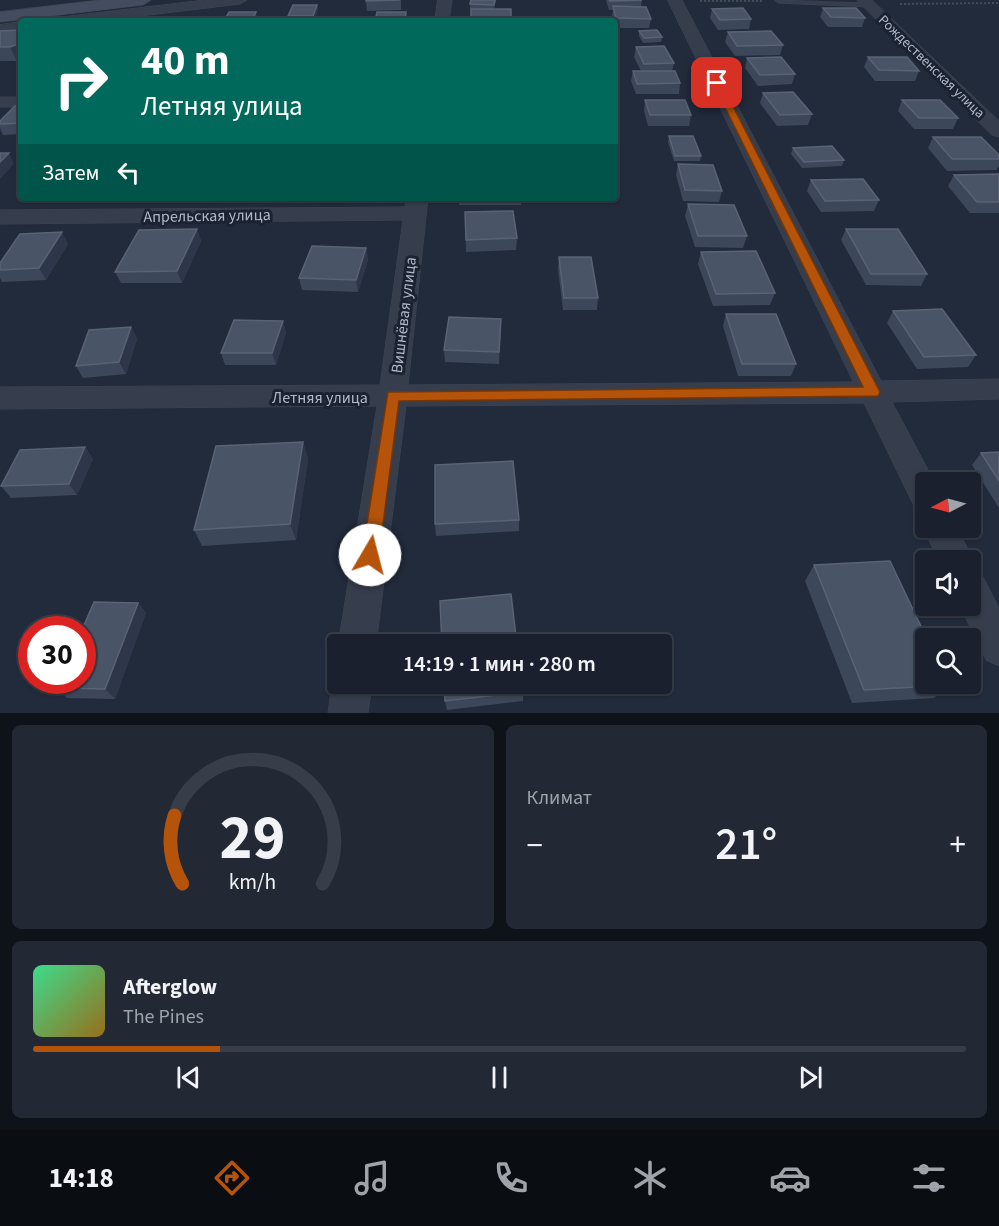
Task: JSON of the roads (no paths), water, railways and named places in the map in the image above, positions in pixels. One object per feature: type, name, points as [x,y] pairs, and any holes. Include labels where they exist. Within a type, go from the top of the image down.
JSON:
[{"type":"street","points":[[88,18],[240,0]]},
{"type":"street","points":[[442,18],[445,0]]},
{"type":"street","points":[[675,0],[915,476]]},
{"type":"street","points":[[0,17],[92,3],[132,1]]},
{"type":"street","name":"Рождественская улица","points":[[866,2],[999,131]]},
{"type":"street","points":[[0,29],[18,26]]},
{"type":"street","points":[[0,102],[18,102]]},
{"type":"street","name":"Апрельская улица","points":[[0,217],[416,206]]},
{"type":"street","name":"Вишнёвая улица","points":[[359,634],[393,396],[416,206]]},
{"type":"street","name":"Летняя улица","points":[[0,399],[999,389]]},
{"type":"street","points":[[981,611],[999,647]]},
{"type":"street","points":[[348,713],[351,694]]},
{"type":"lane","points":[[778,2],[866,2]]}]
